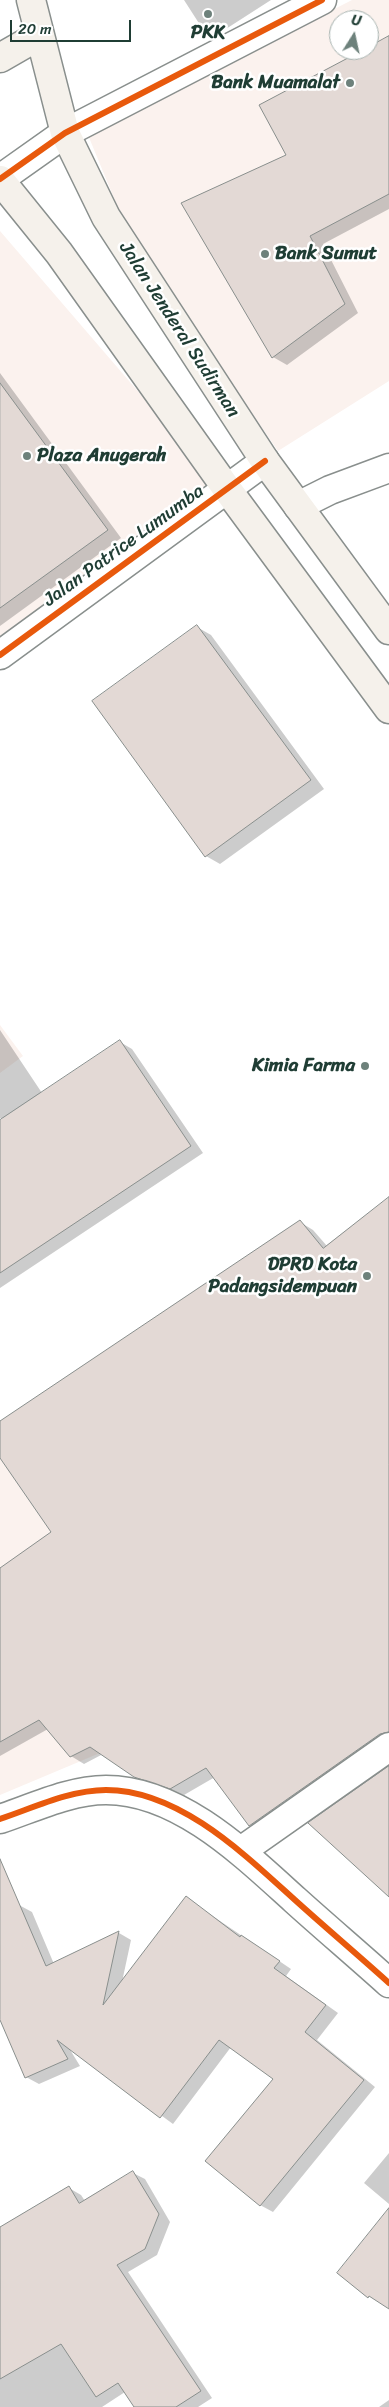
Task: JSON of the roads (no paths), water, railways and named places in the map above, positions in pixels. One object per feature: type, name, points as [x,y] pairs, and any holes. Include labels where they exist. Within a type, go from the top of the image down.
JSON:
[{"type":"highway","name":"Jalan Jenderal Sudirman","points":[[31,0],[65,133],[106,217],[266,461],[389,630]]},
{"type":"highway","points":[[0,58],[40,35]]},
{"type":"highway","points":[[0,180],[59,253],[227,489],[389,708]]},
{"type":"street","points":[[0,180],[65,133],[322,0]]},
{"type":"street","name":"Jalan Patrice Lumumba","points":[[0,655],[266,461]]},
{"type":"street","points":[[298,506],[330,490],[389,468]]},
{"type":"street","points":[[241,1851],[389,1747]]},
{"type":"street","points":[[0,1819],[84,1791],[107,1790],[125,1792],[168,1805],[199,1820],[241,1851],[389,1983]]},
{"type":"place","name":"PKK","points":[[208,14]]},
{"type":"place","name":"Bank Muamalat","points":[[350,83]]},
{"type":"place","name":"Bank Sumut","points":[[265,254]]},
{"type":"place","name":"Plaza Anugerah","points":[[27,456]]},
{"type":"place","name":"Kimia Farma","points":[[365,1066]]},
{"type":"place","name":"DPRD Kota Padangsidempuan","points":[[367,1276]]}]
